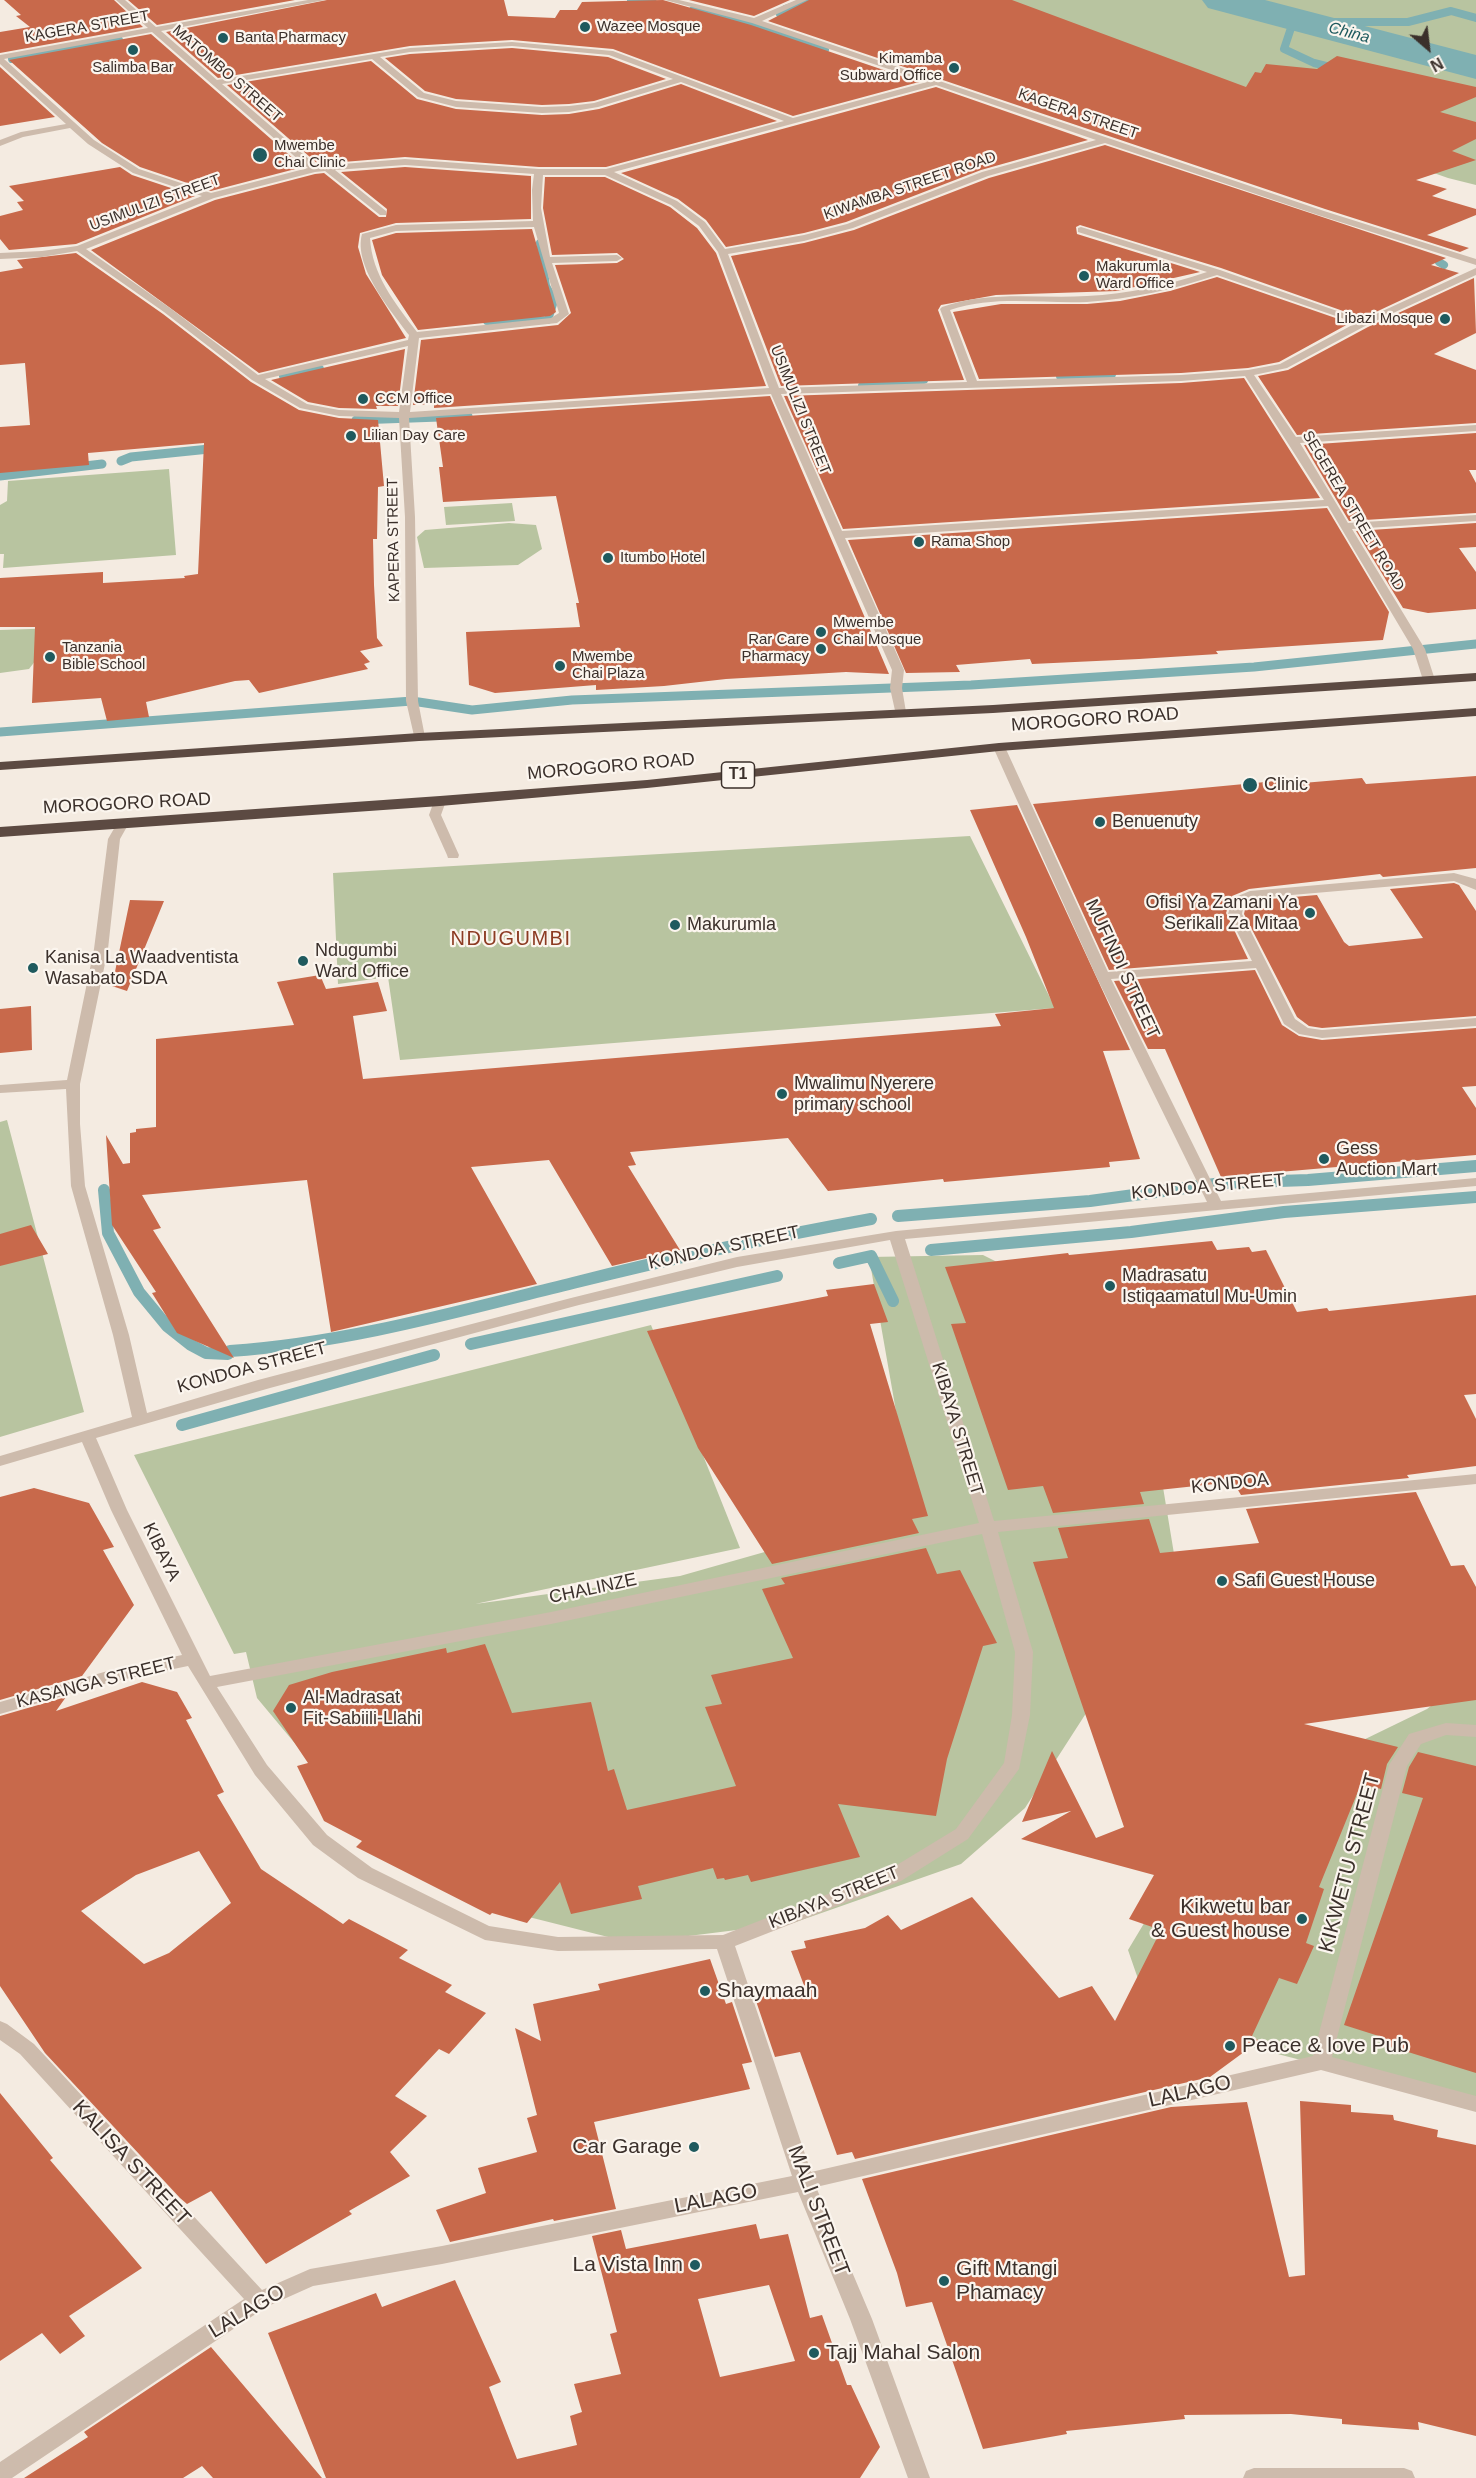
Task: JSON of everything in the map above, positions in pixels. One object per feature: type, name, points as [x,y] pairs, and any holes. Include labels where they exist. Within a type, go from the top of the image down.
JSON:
[{"type":"highway","name":"MOROGORO ROAD","points":[[0,766],[419,737],[993,709],[1427,674],[1476,677]]},
{"type":"highway","name":"MOROGORO ROAD","points":[[0,832],[253,816],[440,801],[647,784],[999,747],[1476,712]]},
{"type":"street","name":"MATOMBO STREET","points":[[120,0],[217,82],[315,170]]},
{"type":"street","name":"KAGERA STREET","points":[[0,58],[321,0]]},
{"type":"street","name":"KAGERA STREET","points":[[669,0],[754,21],[1341,220],[1476,262]]},
{"type":"street","points":[[754,21],[803,0]]},
{"type":"street","points":[[217,82],[372,55],[444,46],[512,44],[610,53],[795,122]]},
{"type":"street","points":[[372,55],[422,95],[436,100],[465,105],[542,111],[595,105],[684,79]]},
{"type":"street","points":[[0,58],[91,142],[136,171],[211,196]]},
{"type":"street","name":"USIMULIZI STREET","points":[[0,256],[42,254],[79,248],[211,196],[327,168],[405,162],[539,172],[606,172],[934,83]]},
{"type":"street","points":[[0,143],[21,135],[73,125]]},
{"type":"street","name":"KIWAMBA STREET ROAD","points":[[723,252],[804,238],[850,226],[985,174],[1105,140]]},
{"type":"street","points":[[327,168],[383,213]]},
{"type":"street","points":[[256,378],[413,339],[540,323],[561,317],[564,314],[537,224],[535,193],[539,172]]},
{"type":"street","name":"USIMULIZI STREET","points":[[606,172],[674,203],[702,224],[723,252],[775,391],[898,670],[896,688],[900,712]]},
{"type":"street","points":[[413,339],[382,290],[365,255],[365,236],[396,228],[537,224]]},
{"type":"street","points":[[1081,230],[1216,272],[1364,323]]},
{"type":"street","points":[[79,248],[167,310],[256,378],[304,406],[320,411],[405,415],[775,391],[1181,378],[1248,373],[1283,366],[1364,323],[1476,271]]},
{"type":"street","points":[[548,260],[617,258]]},
{"type":"street","points":[[973,384],[945,309],[956,304],[986,300],[1084,299],[1124,295],[1176,286],[1216,272]]},
{"type":"street","name":"KAPERA STREET","points":[[413,339],[405,415],[410,517],[412,701],[419,737]]},
{"type":"street","name":"SEGEREA STREET ROAD","points":[[1248,373],[1293,440],[1419,649],[1427,674]]},
{"type":"street","points":[[1293,440],[1476,428]]},
{"type":"street","points":[[837,535],[1330,503]]},
{"type":"street","points":[[1345,526],[1476,518]]},
{"type":"street","name":"MUFINDI STREET","points":[[999,747],[1103,976],[1216,1206]]},
{"type":"street","points":[[440,801],[435,815],[453,855]]},
{"type":"street","points":[[123,823],[114,839],[101,949],[73,1084],[78,1186],[121,1335],[140,1419]]},
{"type":"street","points":[[1476,886],[1470,881],[1454,877],[1255,894],[1238,901],[1235,914],[1289,1021],[1304,1031],[1322,1034],[1476,1022]]},
{"type":"street","points":[[1103,976],[1261,964]]},
{"type":"street","points":[[0,1089],[73,1084]]},
{"type":"street","name":"KONDOA STREET","points":[[0,1461],[264,1384],[736,1262],[896,1235],[1476,1182]]},
{"type":"street","name":"KIBAYA STREET","points":[[205,1683],[261,1770],[320,1840],[365,1873],[434,1910],[485,1933],[558,1944],[724,1942],[894,1876],[962,1834],[1013,1764],[1021,1715],[1024,1653],[988,1527],[896,1235]]},
{"type":"street","name":"KIBAYA","points":[[87,1436],[119,1510],[205,1683]]},
{"type":"street","name":"KONDOA","points":[[988,1527],[1476,1479]]},
{"type":"street","name":"CHALINZE","points":[[205,1683],[551,1618],[988,1527]]},
{"type":"street","name":"KASANGA STREET","points":[[0,1708],[111,1676],[192,1659]]},
{"type":"street","name":"KIKWETU STREET","points":[[1321,2062],[1398,1765],[1416,1739],[1446,1730],[1476,1731]]},
{"type":"street","name":"MALI STREET","points":[[724,1942],[804,2182],[861,2319],[919,2478]]},
{"type":"street","name":"KALISA STREET","points":[[0,2029],[27,2049],[259,2301]]},
{"type":"street","name":"LALAGO","points":[[0,2474],[259,2301],[310,2278],[442,2255],[804,2182],[1321,2062],[1476,2104]]},
{"type":"street","points":[[1254,2478],[1404,2478]]},
{"type":"green space","points":[[842,0],[1476,0],[1476,185],[1448,178],[1343,141]]},
{"type":"green space","points":[[169,469],[176,555],[3,568],[4,554],[0,554],[0,505],[7,501],[8,481]]},
{"type":"green space","points":[[512,503],[515,521],[446,525],[444,507]]},
{"type":"green space","points":[[509,523],[536,525],[542,549],[518,565],[424,568],[417,537],[425,530]]},
{"type":"green space","points":[[61,628],[29,669],[0,673],[0,630]]},
{"type":"green space","name":"Makurumla","points":[[970,836],[1055,1008],[400,1060],[388,977],[338,984],[333,873]]},
{"type":"green space","points":[[7,1120],[84,1412],[0,1437],[0,1122]]},
{"type":"green space","points":[[983,1255],[1009,1268],[1159,1463],[1177,1572],[1025,1808],[961,1864],[793,1923],[632,1943],[509,1912],[353,1813],[257,1698],[246,1652],[234,1654],[134,1455],[651,1325],[740,1548],[475,1604],[680,1576],[881,1519],[911,1497],[869,1257]]},
{"type":"green space","points":[[1476,1671],[1476,2105],[1153,2022],[1128,1950],[1209,1815],[1427,1709]]},
{"type":"building","points":[[4,0],[114,0],[143,27],[0,53],[0,32],[30,27],[16,16],[21,15]]},
{"type":"building","points":[[128,0],[295,0],[157,25]]},
{"type":"building","points":[[327,0],[504,0],[508,16],[555,18],[560,10],[577,10],[582,2],[663,0],[751,25],[919,82],[793,116],[613,49],[512,40],[410,46],[218,78],[166,32]]},
{"type":"building","points":[[689,0],[790,0],[754,16]]},
{"type":"building","points":[[809,0],[1012,0],[1246,87],[1255,72],[1261,73],[1266,64],[1317,69],[1337,56],[1476,87],[1476,97],[1440,112],[1476,122],[1476,139],[1452,151],[1476,160],[1416,180],[1447,189],[1432,196],[1476,209],[1476,215],[1427,235],[1469,248],[1460,252],[1325,209],[768,21]]},
{"type":"building","points":[[151,34],[303,167],[211,191],[140,167],[102,143],[9,60]]},
{"type":"building","points":[[512,48],[608,57],[666,79],[594,101],[569,104],[542,105],[456,99],[425,91],[385,58],[410,54]]},
{"type":"building","points":[[371,61],[417,99],[456,109],[542,115],[569,114],[599,109],[681,84],[777,121],[606,167],[539,167],[405,157],[318,164],[227,85]]},
{"type":"building","points":[[0,67],[55,117],[0,126]]},
{"type":"building","points":[[936,87],[1088,140],[981,170],[846,222],[804,233],[726,247],[706,220],[678,199],[621,173]]},
{"type":"building","points":[[1105,145],[1446,258],[1431,265],[1459,273],[1363,318],[1221,268],[1080,225],[1076,227],[1077,234],[1200,272],[1117,291],[996,295],[941,305],[938,310],[964,380],[781,386],[731,256],[804,243],[854,230],[989,178]]},
{"type":"building","points":[[120,167],[132,175],[195,196],[76,244],[9,250],[0,239],[0,216],[23,210],[17,202],[24,201],[9,186]]},
{"type":"building","points":[[405,167],[531,176],[531,219],[396,223],[360,233],[358,247],[366,274],[406,338],[259,373],[91,250],[215,200],[315,174],[324,173],[379,217],[386,217],[387,209],[341,172]]},
{"type":"building","points":[[545,177],[605,177],[670,207],[697,228],[716,253],[766,386],[434,408],[434,404],[413,405],[421,340],[558,325],[571,313],[555,265],[617,263],[624,259],[617,253],[552,255],[543,208]]},
{"type":"building","points":[[532,229],[556,312],[550,316],[418,330],[382,275],[372,240],[396,233]]},
{"type":"building","points":[[76,253],[163,314],[251,382],[299,410],[339,418],[378,420],[384,486],[378,487],[377,539],[373,539],[374,585],[377,638],[383,646],[360,651],[370,662],[364,664],[368,669],[259,693],[249,680],[235,681],[146,702],[149,717],[107,721],[101,698],[32,703],[35,627],[0,627],[0,578],[103,572],[103,583],[185,578],[184,576],[198,574],[204,443],[88,453],[89,465],[0,473],[0,427],[30,425],[25,363],[0,365],[0,272],[23,268],[17,260]]},
{"type":"building","points":[[1217,277],[1350,323],[1279,362],[1248,368],[1181,373],[979,379],[953,312],[1001,304],[1087,304],[1120,301],[1170,291]]},
{"type":"building","points":[[1474,278],[1476,333],[1434,354],[1476,370],[1476,423],[1297,435],[1258,376],[1288,370],[1368,327]]},
{"type":"building","points":[[405,349],[398,406],[376,406],[377,409],[339,408],[308,402],[271,380]]},
{"type":"building","points":[[1244,378],[1320,498],[843,529],[784,396],[1181,383]]},
{"type":"building","points":[[770,396],[889,674],[846,672],[726,679],[664,686],[596,690],[596,685],[495,693],[469,685],[466,632],[580,627],[576,603],[579,603],[556,496],[443,502],[439,467],[443,467],[436,418]]},
{"type":"building","points":[[1476,433],[1476,470],[1469,470],[1476,483],[1476,513],[1349,521],[1304,445]]},
{"type":"building","points":[[1327,508],[1389,612],[1383,640],[1216,651],[1218,654],[1139,659],[1032,664],[1030,659],[956,665],[960,672],[906,673],[848,540]]},
{"type":"building","points":[[1476,523],[1476,547],[1459,548],[1476,572],[1476,609],[1428,613],[1403,608],[1356,531]]},
{"type":"building","points":[[1476,776],[1476,868],[1383,877],[1380,874],[1249,889],[1232,896],[1226,913],[1248,959],[1109,970],[1033,804],[1276,781],[1279,785],[1362,778],[1366,784]]},
{"type":"building","points":[[1017,805],[1130,1050],[1103,1051],[1140,1159],[1109,1162],[1110,1167],[944,1182],[943,1179],[828,1191],[788,1138],[630,1152],[636,1165],[628,1166],[680,1250],[612,1266],[549,1160],[471,1167],[537,1284],[331,1332],[307,1180],[142,1195],[161,1228],[153,1230],[234,1358],[177,1333],[152,1293],[156,1292],[112,1225],[106,1135],[123,1164],[130,1163],[130,1133],[136,1132],[136,1129],[156,1127],[156,1039],[294,1025],[277,982],[320,975],[326,989],[378,982],[387,1011],[353,1016],[363,1079],[1001,1026],[995,1014],[1054,1008],[1026,937],[970,810]]},
{"type":"building","points":[[1454,883],[1459,885],[1476,911],[1476,1016],[1322,1028],[1309,1026],[1297,1017],[1244,914],[1246,905],[1258,900],[1317,895],[1344,942],[1349,946],[1423,938],[1390,889]]},
{"type":"building","points":[[130,900],[164,901],[127,991],[112,986]]},
{"type":"building","points":[[1255,970],[1282,1025],[1299,1036],[1322,1040],[1476,1028],[1476,1086],[1462,1087],[1476,1108],[1476,1155],[1221,1177],[1165,1049],[1148,1049],[1114,981]]},
{"type":"building","points":[[31,1006],[32,1050],[0,1053],[0,1009]]},
{"type":"building","points":[[31,1225],[48,1254],[0,1266],[0,1234]]},
{"type":"building","points":[[1212,1241],[1217,1250],[1249,1247],[1252,1252],[1266,1250],[1297,1312],[1327,1308],[1329,1311],[1476,1295],[1476,1394],[1464,1395],[1476,1419],[1476,1466],[1407,1475],[1409,1478],[1241,1495],[1233,1482],[1140,1492],[1144,1504],[1053,1513],[1043,1486],[1008,1490],[951,1324],[966,1323],[945,1267],[1068,1253],[1069,1255]]},
{"type":"building","points":[[874,1284],[888,1322],[870,1324],[928,1516],[912,1519],[919,1533],[772,1564],[698,1448],[647,1331],[828,1296],[826,1290]]},
{"type":"building","points":[[34,1488],[89,1503],[114,1547],[103,1550],[134,1605],[82,1676],[0,1700],[0,1497]]},
{"type":"building","points":[[1416,1492],[1451,1566],[1464,1565],[1476,1587],[1476,1700],[1304,1724],[1398,1747],[1387,1764],[1381,1789],[1361,1784],[1319,1887],[1324,1889],[1306,1943],[1314,1946],[1297,1984],[1279,1978],[1252,2036],[1259,2041],[1210,2077],[855,2159],[852,2152],[837,2155],[800,2052],[775,2057],[755,1998],[805,1988],[791,1951],[806,1948],[804,1941],[865,1928],[888,1915],[901,1930],[972,1897],[1059,1998],[1092,1986],[1115,2021],[1161,1930],[1129,1919],[1154,1875],[1021,1839],[1071,1811],[1022,1822],[1052,1751],[1096,1838],[1124,1827],[1033,1562],[1068,1558],[1058,1528],[1149,1519],[1160,1553],[1259,1543],[1246,1509]]},
{"type":"building","points":[[926,1548],[937,1574],[960,1570],[997,1643],[983,1646],[947,1759],[936,1816],[838,1804],[860,1857],[751,1882],[748,1875],[725,1880],[724,1878],[717,1879],[713,1868],[638,1886],[642,1899],[571,1914],[560,1882],[527,1923],[492,1913],[490,1915],[356,1847],[362,1841],[324,1821],[297,1766],[308,1763],[273,1711],[289,1685],[332,1672],[446,1648],[447,1653],[485,1644],[512,1713],[591,1702],[608,1771],[614,1769],[627,1810],[736,1786],[705,1707],[722,1704],[711,1675],[793,1658],[762,1589],[785,1584],[781,1578]]},
{"type":"building","points":[[142,1682],[177,1692],[192,1718],[186,1720],[224,1792],[217,1795],[261,1869],[343,1924],[349,1919],[408,1950],[399,1958],[452,1985],[445,1992],[486,2013],[449,2054],[439,2049],[395,2096],[427,2116],[390,2152],[410,2176],[349,2211],[352,2214],[266,2264],[211,2191],[187,2204],[180,2198],[45,2053],[0,1986],[0,1716],[66,1697],[56,1711]],"holes":[[[199,1851],[231,1903],[169,1953],[144,1964],[81,1911],[136,1875]]]},
{"type":"building","points":[[1418,1752],[1476,1766],[1476,2073],[1382,2044],[1385,2038],[1344,2025],[1423,1798],[1402,1793],[1409,1767]]},
{"type":"building","points":[[710,1959],[726,2004],[732,2002],[752,2062],[742,2064],[750,2089],[594,2122],[616,2209],[554,2221],[553,2219],[450,2242],[436,2210],[486,2193],[478,2168],[537,2152],[527,2118],[537,2115],[515,2028],[541,2041],[533,2004],[600,1990],[598,1984]]},
{"type":"building","points":[[0,2093],[53,2158],[50,2160],[142,2268],[69,2316],[85,2336],[60,2354],[42,2333],[0,2361]]},
{"type":"building","points":[[1300,2101],[1351,2105],[1351,2112],[1393,2115],[1394,2120],[1438,2130],[1437,2137],[1476,2145],[1476,2436],[1418,2422],[1419,2430],[1342,2424],[1342,2419],[1291,2414],[1184,2415],[1185,2419],[1066,2431],[1067,2434],[983,2449],[932,2302],[906,2307],[897,2273],[862,2179],[1171,2107],[1247,2102],[1289,2277],[1305,2275]]},
{"type":"building","points":[[756,2224],[760,2239],[788,2234],[810,2318],[822,2315],[847,2385],[851,2385],[880,2447],[860,2478],[326,2478],[268,2333],[376,2293],[382,2307],[455,2280],[501,2382],[489,2387],[517,2459],[577,2445],[570,2416],[582,2412],[574,2384],[621,2374],[610,2334],[617,2332],[592,2236],[621,2230],[626,2249]],"holes":[[[769,2285],[795,2361],[720,2377],[698,2299]]]},
{"type":"building","points":[[211,2347],[322,2478],[213,2478],[202,2466],[183,2478],[24,2478],[88,2437],[84,2432]]},
{"type":"waterway","points":[[631,0],[653,3]]},
{"type":"waterway","points":[[780,14],[785,9],[812,0]]},
{"type":"waterway","name":"China","points":[[1221,0],[1476,67]]},
{"type":"waterway","points":[[693,10],[753,25]]},
{"type":"waterway","points":[[1322,25],[1330,22],[1408,22],[1451,11],[1476,18]]},
{"type":"waterway","points":[[1294,19],[1284,49],[1314,63],[1338,69]]},
{"type":"waterway","points":[[758,26],[778,33]]},
{"type":"waterway","points":[[783,35],[825,50]]},
{"type":"waterway","points":[[12,59],[119,40]]},
{"type":"waterway","points":[[487,321],[548,320],[554,301],[546,286],[540,243]]},
{"type":"waterway","points":[[1439,262],[1444,265]]},
{"type":"waterway","points":[[283,376],[320,369]]},
{"type":"waterway","points":[[1060,376],[1112,374]]},
{"type":"waterway","points":[[862,386],[924,380]]},
{"type":"waterway","points":[[356,420],[468,416]]},
{"type":"waterway","points":[[121,461],[131,457],[219,448]]},
{"type":"waterway","points":[[0,476],[102,464]]},
{"type":"waterway","points":[[0,732],[412,701],[472,710],[572,700],[971,685],[1254,667],[1476,644]]},
{"type":"waterway","points":[[898,1216],[1090,1201],[1222,1183],[1308,1180],[1476,1166]]},
{"type":"waterway","points":[[104,1190],[108,1233],[139,1292],[167,1326],[191,1345],[206,1353],[228,1354],[230,1351],[317,1341],[403,1324],[684,1257],[871,1219]]},
{"type":"waterway","points":[[931,1250],[1131,1232],[1284,1212],[1476,1197]]},
{"type":"waterway","points":[[839,1263],[871,1256],[893,1301]]},
{"type":"waterway","points":[[471,1344],[777,1276]]},
{"type":"waterway","points":[[182,1425],[434,1355]]},
{"type":"place","name":"Wazee Mosque","points":[[585,27]]},
{"type":"place","name":"Banta Pharmacy","points":[[223,38]]},
{"type":"place","name":"Salimba Bar","points":[[133,50]]},
{"type":"place","name":"Kimamba Subward Office","points":[[954,68]]},
{"type":"place","name":"Mwembe Chai Clinic","points":[[260,155]]},
{"type":"place","name":"Makurumla Ward Office","points":[[1084,276]]},
{"type":"place","name":"Libazi Mosque","points":[[1445,319]]},
{"type":"place","name":"CCM Office","points":[[363,399]]},
{"type":"place","name":"Lilian Day Care","points":[[351,436]]},
{"type":"place","name":"Rama Shop","points":[[919,542]]},
{"type":"place","name":"Itumbo Hotel","points":[[608,558]]},
{"type":"place","name":"Mwembe Chai Mosque","points":[[821,632]]},
{"type":"place","name":"Rar Care Pharmacy","points":[[821,649]]},
{"type":"place","name":"Tanzania Bible School","points":[[50,657]]},
{"type":"place","name":"Mwembe Chai Plaza","points":[[560,666]]},
{"type":"place","name":"Clinic","points":[[1250,785]]},
{"type":"place","name":"Benuenuty","points":[[1100,822]]},
{"type":"place","name":"Ofisi Ya Zamani Ya Serikali Za Mitaa","points":[[1310,913]]},
{"type":"place","name":"Makurumla","points":[[675,925]]},
{"type":"place","name":"Ndugumbi Ward Office","points":[[303,961]]},
{"type":"place","name":"Kanisa La Waadventista Wasabato SDA","points":[[33,968]]},
{"type":"place","name":"Mwalimu Nyerere primary school","points":[[782,1094]]},
{"type":"place","name":"Gess Auction Mart","points":[[1324,1159]]},
{"type":"place","name":"Madrasatu Istiqaamatul Mu-Umin","points":[[1110,1286]]},
{"type":"place","name":"Safi Guest House","points":[[1222,1581]]},
{"type":"place","name":"Al-Madrasat Fit-Sabiili-Llahi","points":[[291,1708]]},
{"type":"place","name":"Kikwetu bar & Guest house","points":[[1302,1919]]},
{"type":"place","name":"Shaymaah","points":[[705,1991]]},
{"type":"place","name":"Peace & love Pub","points":[[1230,2046]]},
{"type":"place","name":"Car Garage","points":[[694,2147]]},
{"type":"place","name":"La Vista Inn","points":[[695,2265]]},
{"type":"place","name":"Gift Mtangi Phamacy","points":[[944,2281]]},
{"type":"place","name":"Tajj Mahal Salon","points":[[814,2353]]},
{"type":"district","name":"NDUGUMBI","points":[[511,939]]}]
